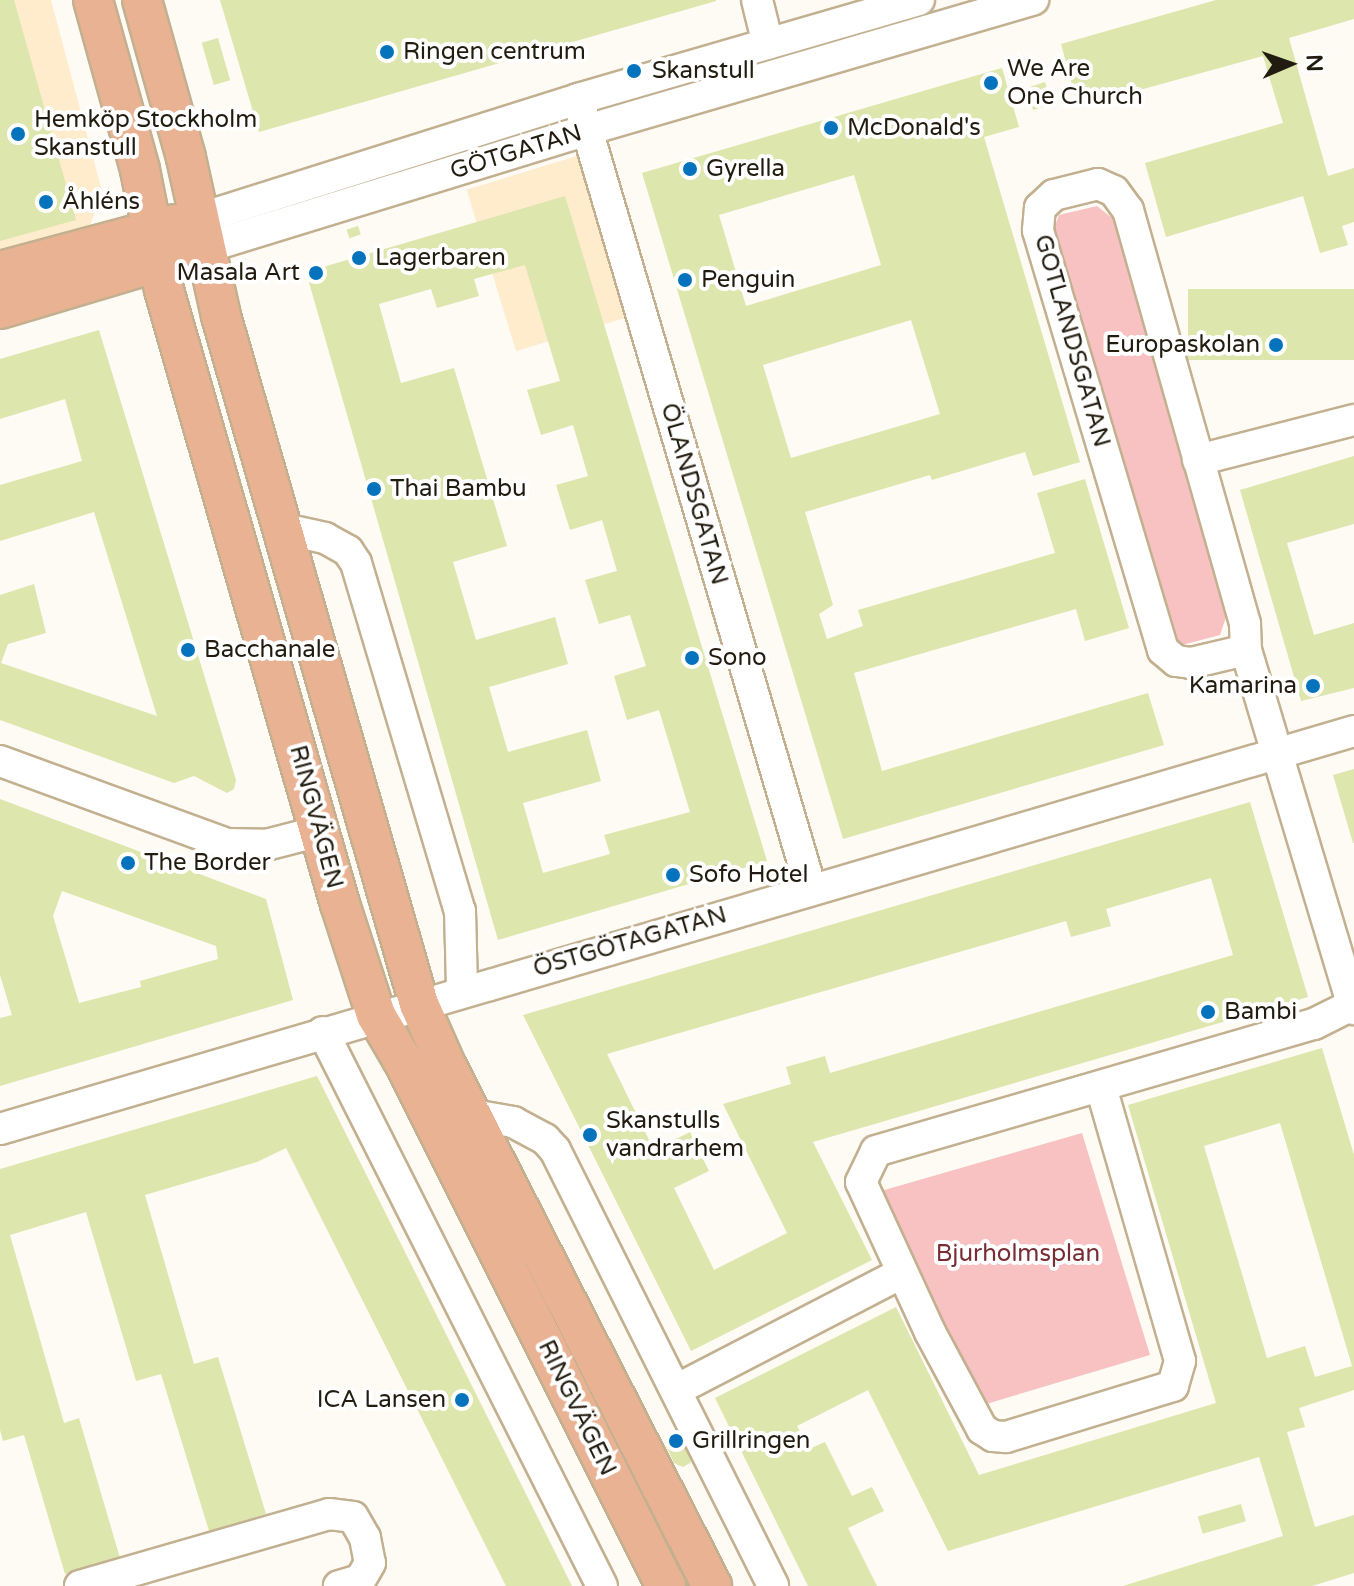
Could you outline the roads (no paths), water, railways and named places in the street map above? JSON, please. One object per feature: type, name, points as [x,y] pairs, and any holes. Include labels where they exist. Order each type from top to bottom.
[{"type":"main road","name":"RINGVÄGEN","points":[[93,0],[137,160],[155,246],[320,831],[376,1015],[431,1117],[666,1586]]},
{"type":"main road","name":"RINGVÄGEN","points":[[142,0],[186,158],[201,233],[419,1004],[712,1586]]},
{"type":"main road","name":"GÖTGATAN","points":[[0,309],[155,246],[201,233]]},
{"type":"main road","name":"GÖTGATAN","points":[[0,271],[155,246]]},
{"type":"main road","points":[[320,831],[366,822]]},
{"type":"street","points":[[757,0],[768,44]]},
{"type":"street","name":"GÖTGATAN","points":[[201,233],[578,99],[919,0]]},
{"type":"street","name":"GÖTGATAN","points":[[201,233],[587,130],[1033,0]]},
{"type":"street","name":"ÖLANDSGATAN","points":[[578,99],[811,889]]},
{"type":"street","name":"GOTLANDSGATAN","points":[[1246,650],[1191,663],[1176,661],[1163,650],[1038,230],[1040,208],[1054,195],[1098,184],[1114,191],[1128,210],[1245,624],[1246,650],[1354,1006]]},
{"type":"street","points":[[1198,460],[1354,420]]},
{"type":"street","points":[[284,529],[325,538],[348,551],[356,563],[460,911],[462,990]]},
{"type":"street","name":"ÖSTGÖTAGATAN","points":[[0,1129],[376,1015],[1354,731]]},
{"type":"street","points":[[0,761],[227,844],[266,845],[320,831]]},
{"type":"street","points":[[1101,1087],[1180,1361],[1173,1386],[1006,1437],[993,1436],[982,1429],[902,1273],[861,1182],[876,1151],[1314,1024],[1354,1006]]},
{"type":"street","points":[[323,1032],[520,1429],[602,1586]]},
{"type":"street","points":[[473,1115],[513,1122],[545,1139],[555,1150],[773,1586]]},
{"type":"street","points":[[676,1390],[902,1273]]},
{"type":"street","points":[[80,1586],[329,1514],[353,1517],[365,1538],[370,1563],[360,1580],[339,1586]]},
{"type":"place","name":"Ringen centrum","points":[[387,52]]},
{"type":"place","name":"Skanstull","points":[[634,71]]},
{"type":"place","name":"We Are One Church","points":[[991,83]]},
{"type":"place","name":"McDonald's","points":[[831,128]]},
{"type":"place","name":"Hemköp Stockholm Skanstull","points":[[18,134]]},
{"type":"place","name":"Gyrella","points":[[690,169]]},
{"type":"place","name":"Åhléns","points":[[46,202]]},
{"type":"place","name":"Lagerbaren","points":[[359,258]]},
{"type":"place","name":"Masala Art","points":[[316,273]]},
{"type":"place","name":"Penguin","points":[[685,280]]},
{"type":"place","name":"Europaskolan","points":[[1276,345]]},
{"type":"place","name":"Thai Bambu","points":[[374,489]]},
{"type":"place","name":"Bacchanale","points":[[188,650]]},
{"type":"place","name":"Sono","points":[[692,658]]},
{"type":"place","name":"Kamarina","points":[[1313,686]]},
{"type":"place","name":"The Border","points":[[128,863]]},
{"type":"place","name":"Sofo Hotel","points":[[673,875]]},
{"type":"place","name":"Bambi","points":[[1208,1012]]},
{"type":"place","name":"Skanstulls vandrarhem","points":[[590,1135]]},
{"type":"place","name":"ICA Lansen","points":[[462,1400]]},
{"type":"place","name":"Grillringen","points":[[676,1441]]},
{"type":"park label","name":"Bjurholmsplan","points":[[1018,1254]]}]
